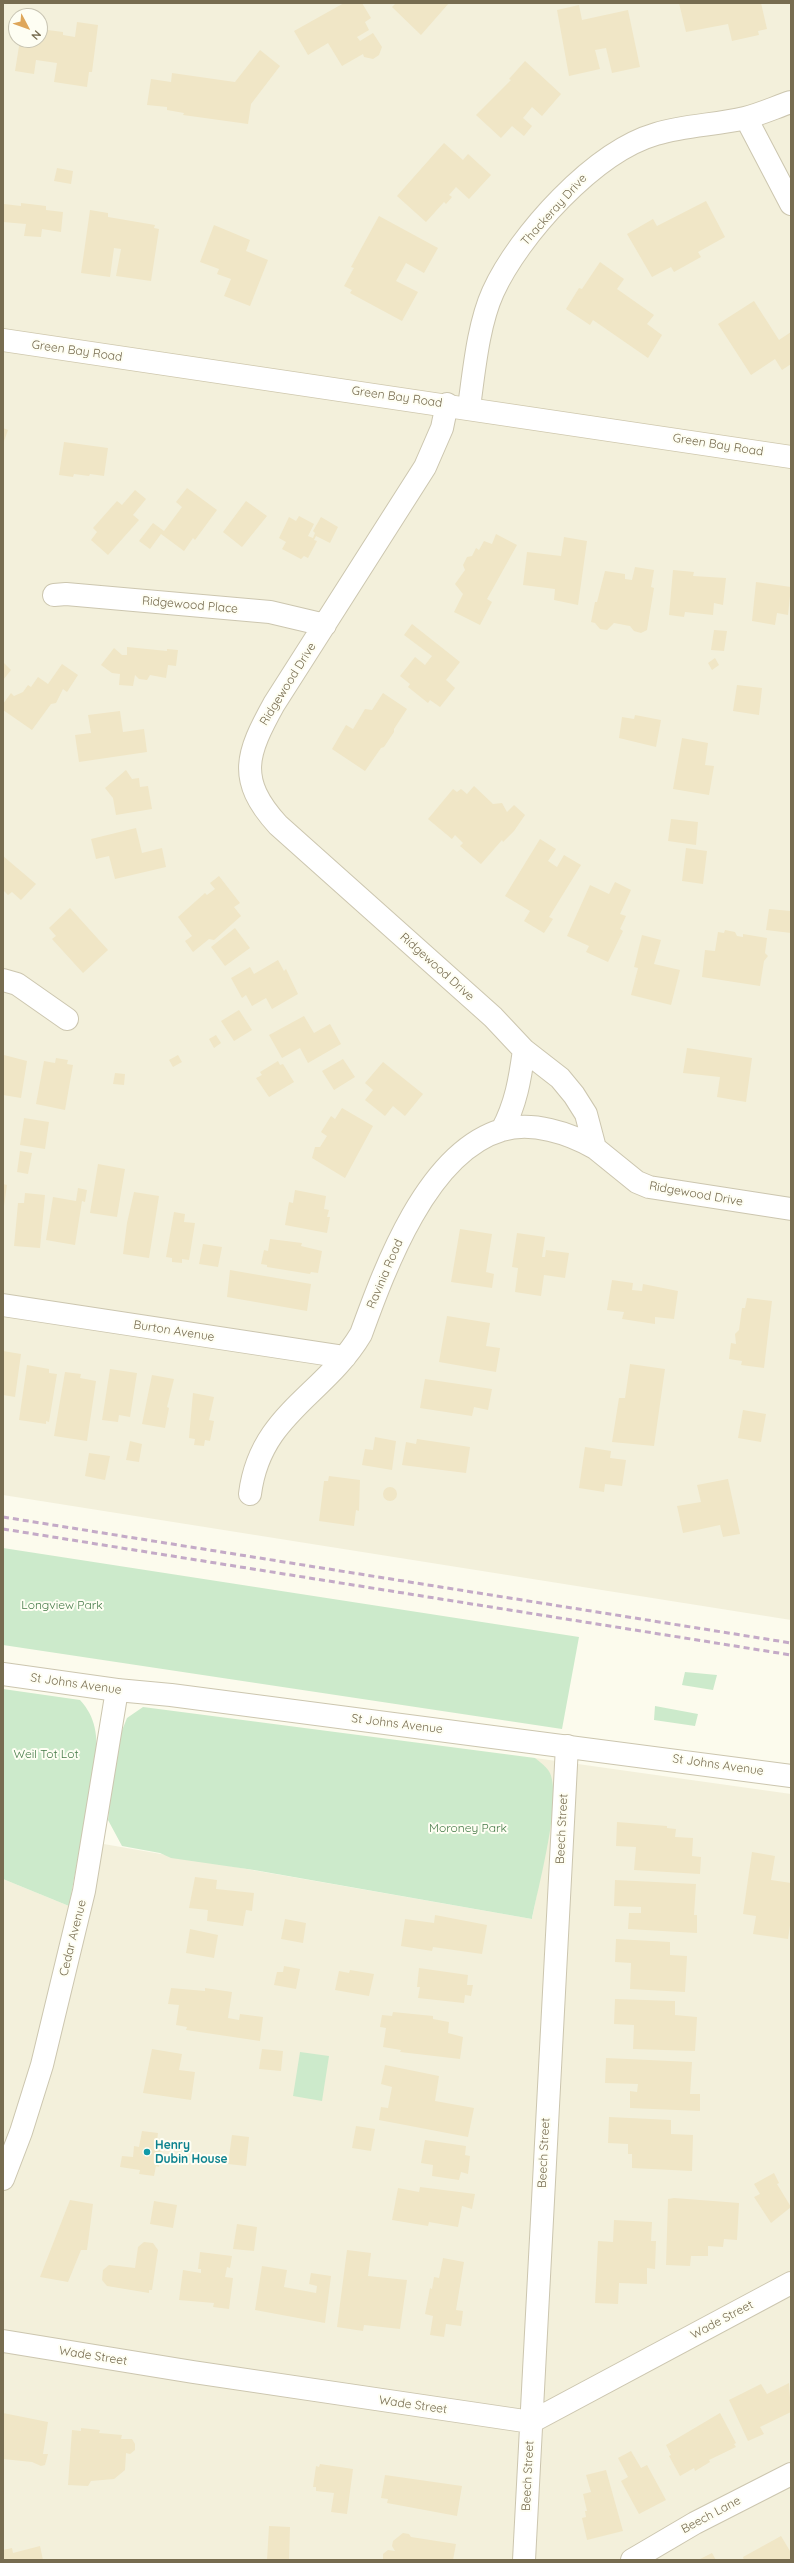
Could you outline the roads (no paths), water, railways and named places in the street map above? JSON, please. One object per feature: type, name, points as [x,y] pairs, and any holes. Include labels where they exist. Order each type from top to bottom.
[{"type":"street","name":"Thackeray Drive","points":[[469,407],[486,312],[493,292],[516,251],[580,178],[602,161],[656,134],[746,118],[791,102]]},
{"type":"street","points":[[746,118],[791,204]]},
{"type":"street","name":"Green Bay Road","points":[[3,340],[469,407],[791,457]]},
{"type":"street","name":"Ridgewood Drive","points":[[447,404],[442,428],[425,467],[325,624],[259,732],[251,756],[250,776],[255,795],[263,808],[278,824],[493,1017],[524,1050],[560,1078],[574,1095],[586,1114],[595,1148],[637,1182],[649,1187],[791,1209]]},
{"type":"street","name":"Ridgewood Place","points":[[54,595],[66,594],[270,612],[325,624]]},
{"type":"street","points":[[3,980],[17,984],[67,1019]]},
{"type":"street","points":[[502,1130],[512,1111],[518,1090],[524,1050]]},
{"type":"street","name":"Ravinia Road","points":[[250,1494],[252,1472],[268,1439],[280,1422],[345,1356],[361,1334],[386,1265],[412,1216],[437,1181],[468,1148],[502,1130],[522,1127],[545,1129],[580,1140],[595,1148]]},
{"type":"street","name":"Burton Avenue","points":[[3,1304],[345,1356]]},
{"type":"street","name":"St Johns Avenue","points":[[3,1674],[117,1690],[567,1746],[791,1776]]},
{"type":"street","name":"Cedar Avenue","points":[[3,2179],[21,2132],[42,2066],[84,1891],[117,1690]]},
{"type":"street","name":"Beech Street","points":[[524,2560],[567,1746]]},
{"type":"street","name":"Wade Street","points":[[3,2341],[193,2372],[531,2422],[791,2283]]},
{"type":"street","name":"Beech Lane","points":[[632,2560],[695,2523],[791,2474]]},
{"type":"railway","points":[[3,1517],[791,1643]]},
{"type":"railway","points":[[3,1529],[791,1655]]},
{"type":"place","name":"Henry Dubin House","points":[[147,2152]]},
{"type":"park label","name":"Longview Park","points":[[62,1605]]},
{"type":"park label","name":"Weil Tot Lot","points":[[46,1754]]},
{"type":"park label","name":"Moroney Park","points":[[468,1828]]}]
